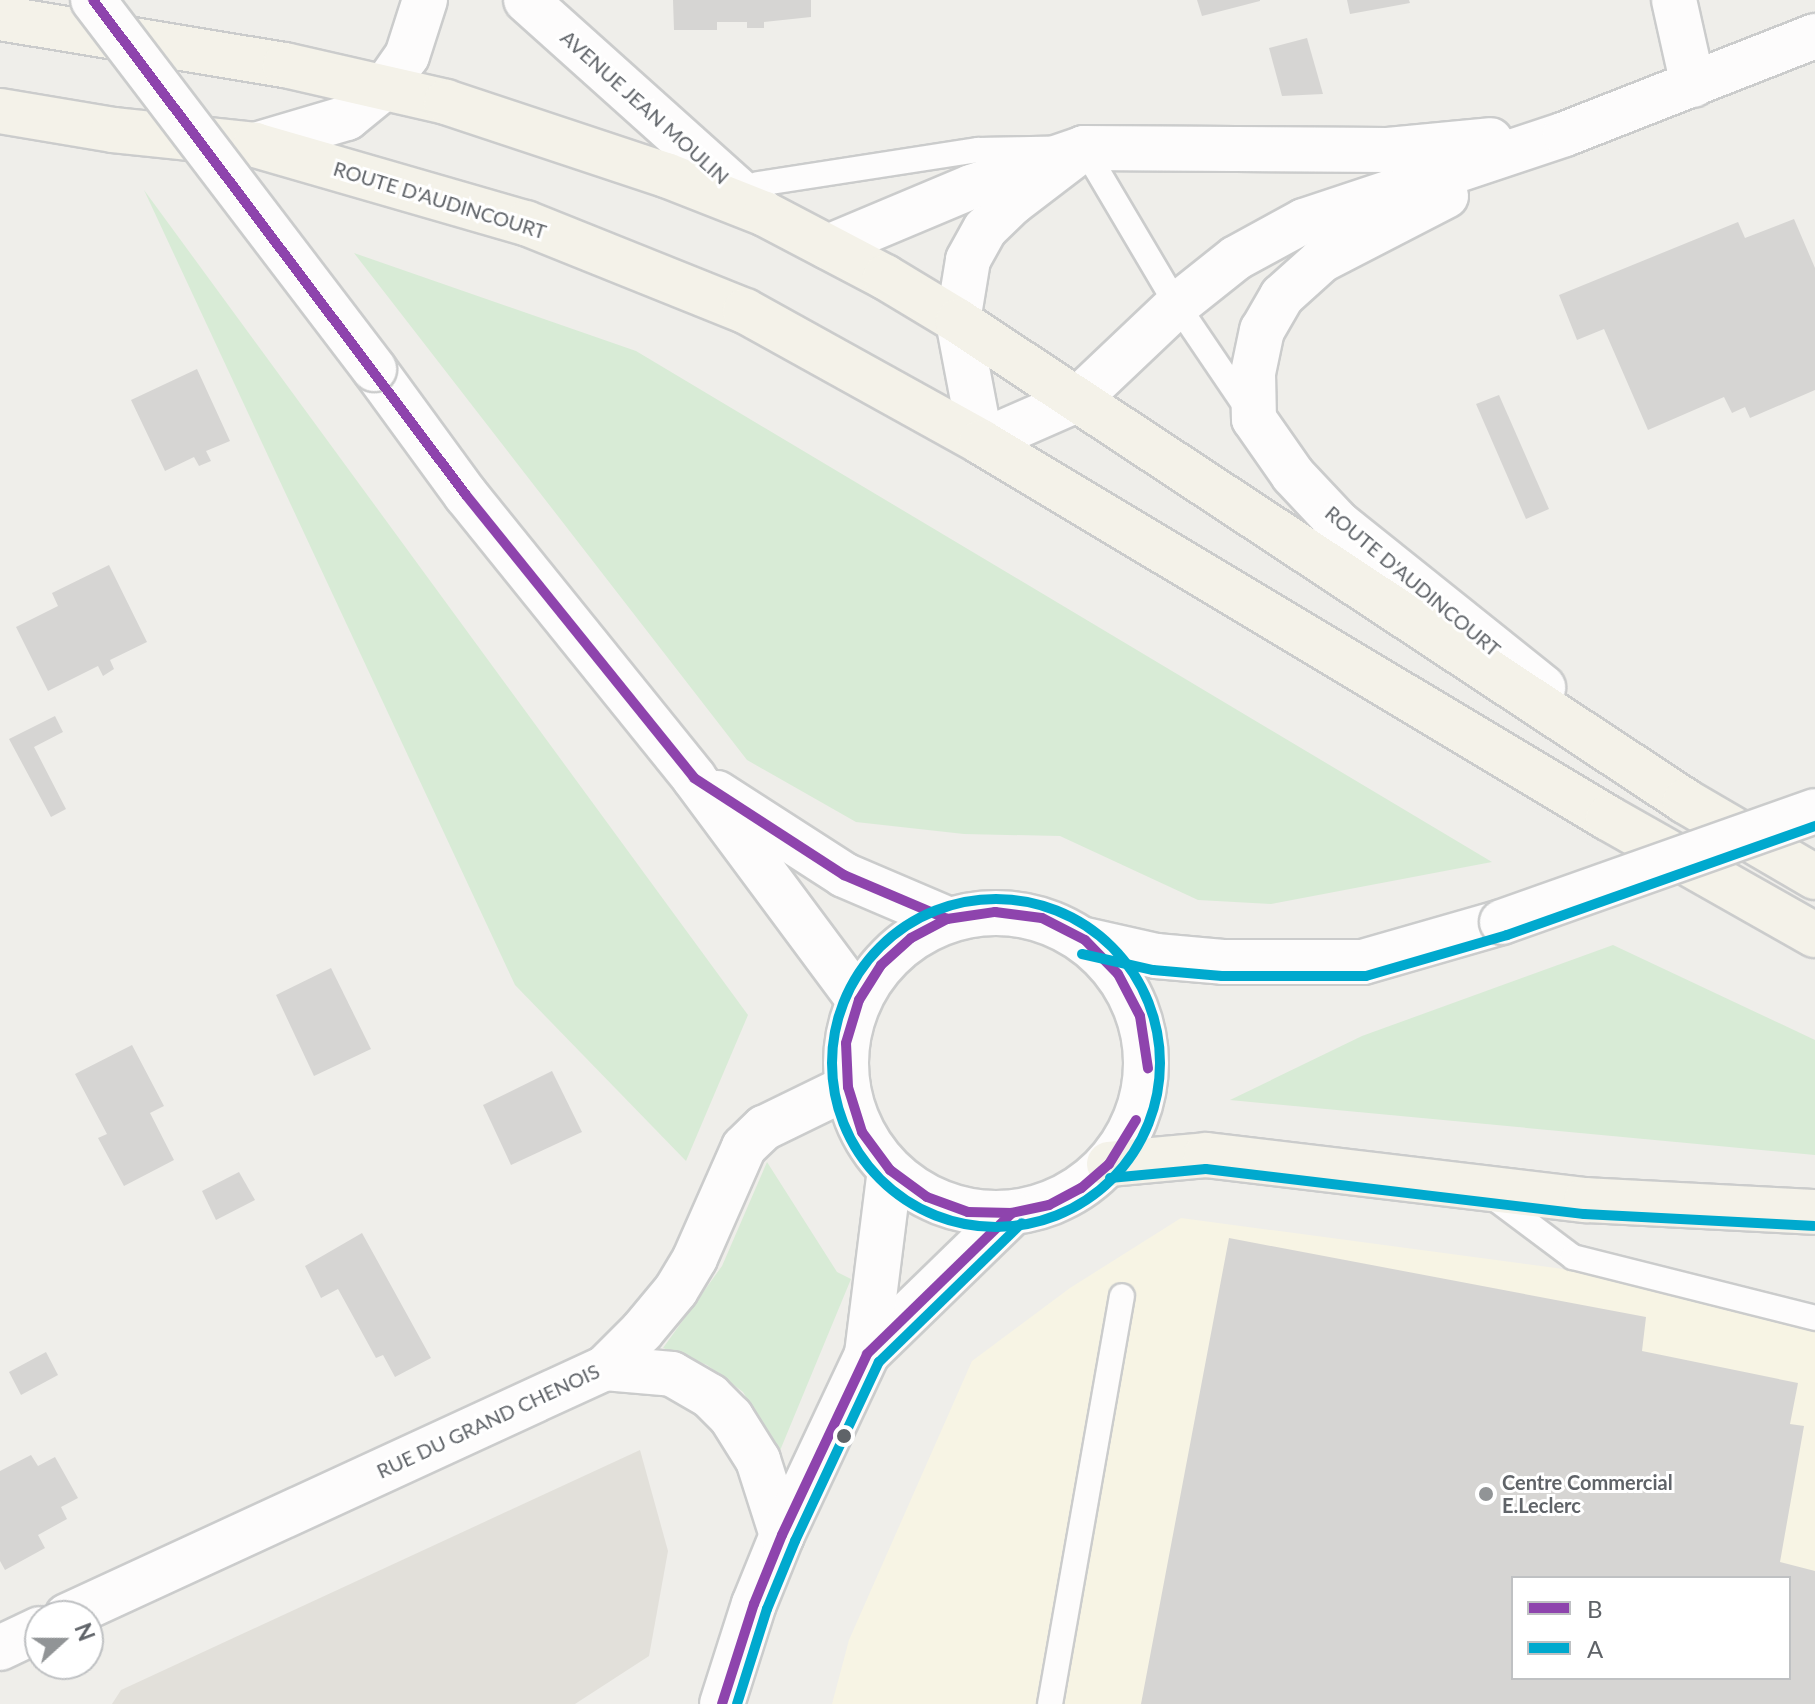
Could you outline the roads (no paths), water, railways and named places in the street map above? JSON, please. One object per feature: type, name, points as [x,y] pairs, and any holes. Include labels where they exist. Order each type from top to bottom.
[{"type":"main road","name":"ROUTE D'AUDINCOURT","points":[[0,18],[285,65],[385,87],[464,106],[666,175],[761,199],[828,247],[958,321],[1685,801],[1815,877]]},
{"type":"main road","name":"ROUTE D'AUDINCOURT","points":[[0,111],[113,130],[255,145],[526,223],[730,305],[981,442],[1608,818],[1815,935]]},
{"type":"main road","points":[[1109,1164],[1206,1155],[1586,1200],[1815,1212]]},
{"type":"street","points":[[93,0],[466,495],[694,778],[859,1000]]},
{"type":"street","points":[[255,145],[347,118],[385,87],[407,56],[425,0]]},
{"type":"street","name":"AVENUE JEAN MOULIN","points":[[526,0],[761,199]]},
{"type":"street","points":[[1674,0],[1693,85]]},
{"type":"street","points":[[1084,148],[1012,203],[985,229],[968,260],[958,321],[981,442],[1077,400],[1177,305],[1236,258],[1304,221],[1565,134],[1815,36]]},
{"type":"street","points":[[828,247],[971,187],[1084,148],[1388,150],[1565,134]]},
{"type":"street","points":[[1254,419],[1253,373],[1262,330],[1282,296],[1322,260],[1565,134]]},
{"type":"street","name":"ROUTE D'AUDINCOURT","points":[[1254,419],[1293,475],[1338,523],[1685,801]]},
{"type":"street","points":[[694,778],[844,875],[947,919]]},
{"type":"street","points":[[1085,940],[1118,974],[1140,1016],[1148,1068],[1136,1120],[1109,1164],[1081,1188],[1049,1205],[1012,1213],[968,1212],[927,1197],[890,1170],[862,1132],[848,1087],[846,1043],[859,1000],[881,965],[911,938],[947,919],[995,912],[1042,918],[1085,940],[1156,956],[1223,962],[1363,962],[1502,922],[1815,811]]},
{"type":"street","name":"RUE DU GRAND CHENOIS","points":[[102,1600],[605,1368],[642,1331],[676,1290],[695,1258],[744,1147],[764,1128],[848,1087]]},
{"type":"street","points":[[722,1704],[754,1604],[782,1535],[867,1354],[890,1170]]},
{"type":"street","points":[[867,1354],[1012,1213]]},
{"type":"street","points":[[605,1368],[672,1374],[710,1396],[731,1417],[758,1460],[782,1535]]},
{"type":"street","points":[[0,1648],[24,1637]]},
{"type":"lane","points":[[761,199],[978,150],[1084,148],[1177,305],[1254,419]]},
{"type":"lane","points":[[1481,1188],[1573,1257],[1815,1318]]},
{"type":"lane","points":[[1050,1704],[1122,1296]]},
{"type":"place","name":"Centre Commercial E.Leclerc","points":[[1486,1494]]}]
